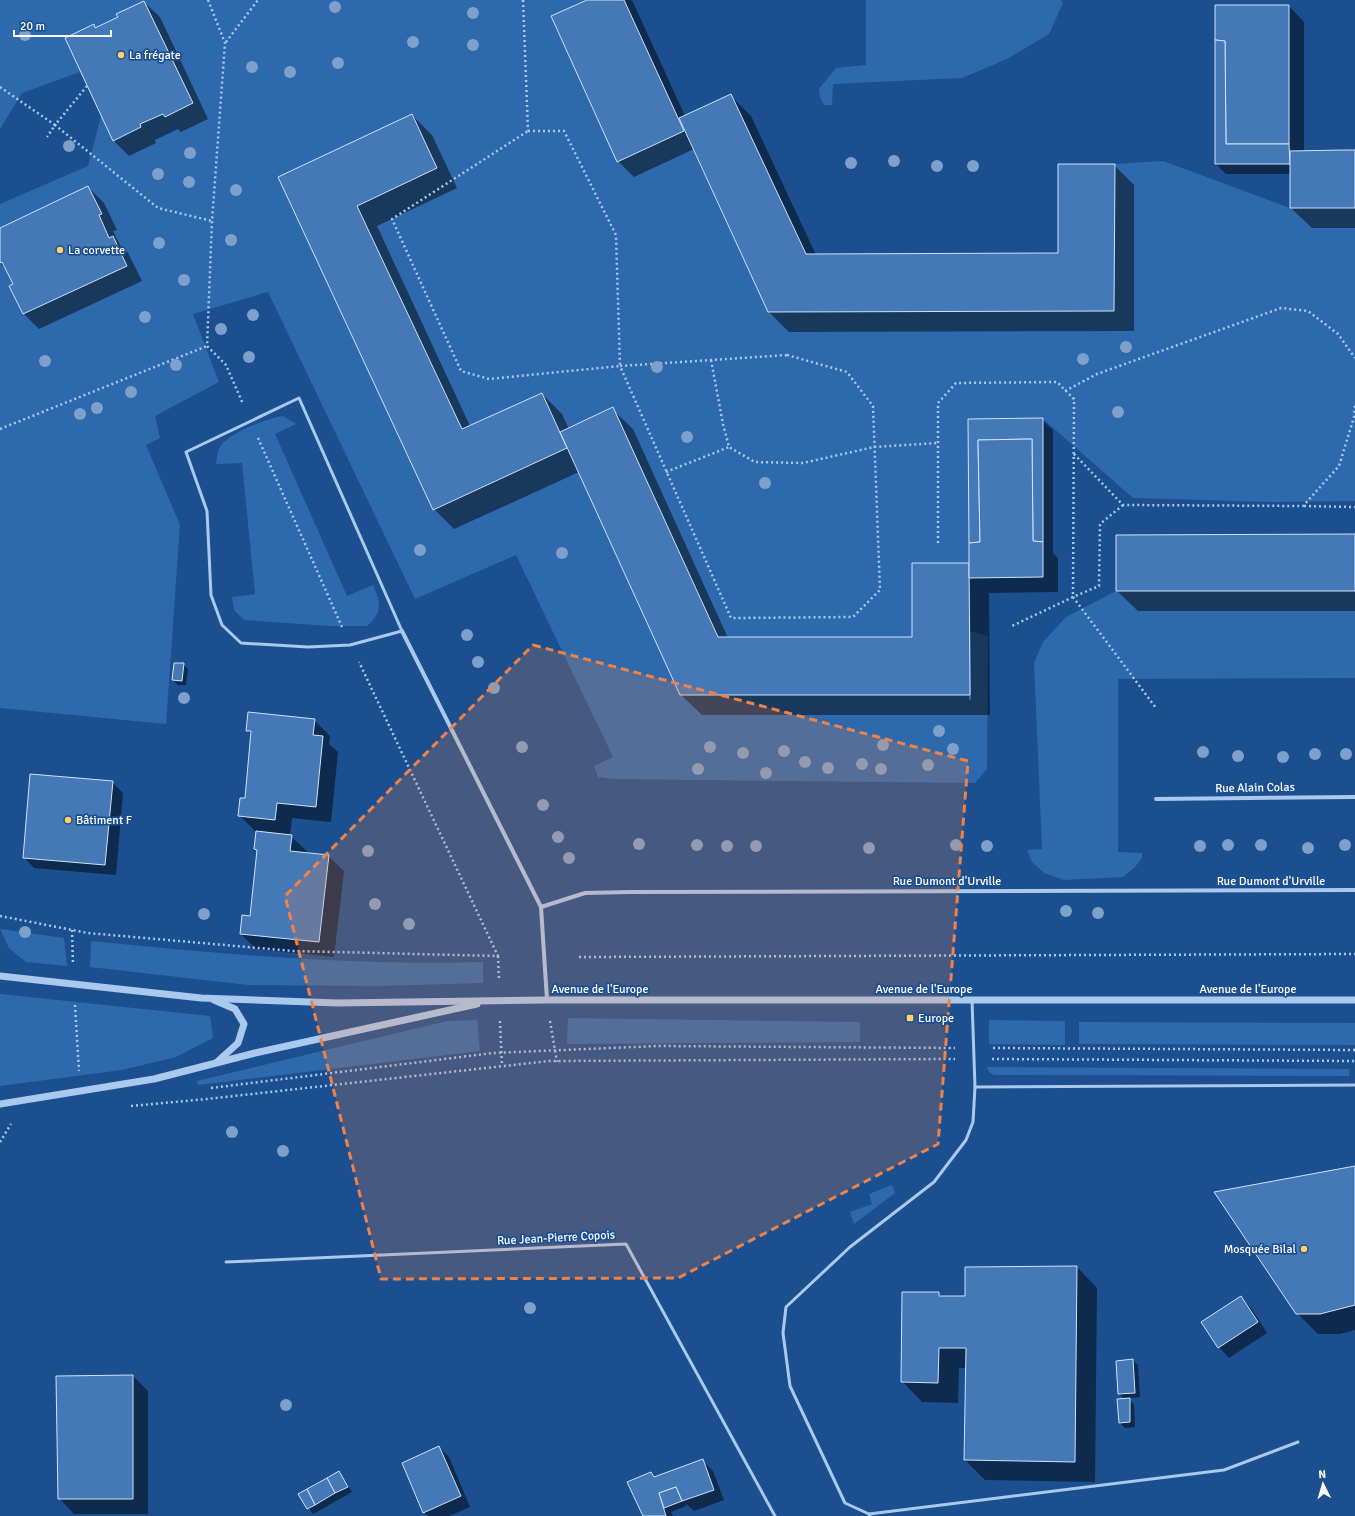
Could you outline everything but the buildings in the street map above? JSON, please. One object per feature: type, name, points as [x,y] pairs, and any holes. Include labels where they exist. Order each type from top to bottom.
[{"type":"street","points":[[402,631],[542,907],[548,1000]]},
{"type":"street","name":"Rue Alain Colas","points":[[1156,799],[1355,797]]},
{"type":"street","name":"Rue Dumont d'Urville","points":[[542,907],[584,894],[630,892],[1355,890]]},
{"type":"street","points":[[0,976],[210,999],[338,1003],[493,1001]]},
{"type":"street","points":[[210,999],[235,1009],[244,1024],[238,1043],[216,1063]]},
{"type":"street","name":"Avenue de l'Europe","points":[[493,1001],[1355,1000]]},
{"type":"street","points":[[0,1104],[154,1079],[216,1063],[493,1001]]},
{"type":"lane","points":[[299,398],[402,631],[350,645],[308,647],[241,643],[222,625],[211,595],[207,511],[186,452],[251,421],[299,398]]},
{"type":"lane","points":[[972,1000],[975,1087],[973,1122],[966,1140],[934,1182],[850,1247],[786,1307],[783,1333],[790,1386],[845,1503],[870,1515],[1224,1470],[1298,1442]]},
{"type":"lane","points":[[975,1087],[1355,1085]]},
{"type":"lane","name":"Rue Jean-Pierre Copois","points":[[226,1262],[626,1244],[775,1516]]},
{"type":"path","points":[[0,916],[88,933],[293,951],[498,956],[350,645],[226,365],[207,346],[212,221],[225,43],[208,0]]},
{"type":"path","points":[[225,43],[258,0]]},
{"type":"path","points":[[523,0],[528,131]]},
{"type":"path","points":[[47,137],[87,86]]},
{"type":"path","points":[[0,87],[55,125],[158,208],[212,221]]},
{"type":"path","points":[[528,131],[392,219],[461,371],[489,379],[620,366],[787,355],[847,372],[873,406],[880,590],[853,617],[731,618],[620,366],[616,235],[564,131],[528,131]]},
{"type":"path","points":[[1065,391],[1097,374],[1281,308],[1308,311],[1338,334],[1355,358]]},
{"type":"path","points":[[0,429],[207,346]]},
{"type":"path","points":[[712,360],[723,424],[729,447],[755,462],[803,463],[874,447],[938,443]]},
{"type":"path","points":[[938,543],[938,403],[956,383],[1057,382],[1074,399],[1073,597],[1156,708]]},
{"type":"path","points":[[1303,506],[1339,466],[1354,417],[1355,404]]},
{"type":"path","points":[[666,472],[729,447]]},
{"type":"path","points":[[1073,454],[1123,505]]},
{"type":"path","points":[[1012,626],[1099,586],[1100,524],[1123,505],[1355,507]]},
{"type":"path","points":[[72,930],[80,1091]]},
{"type":"path","points":[[580,957],[1355,954]]},
{"type":"path","points":[[548,1000],[557,1062]]},
{"type":"path","points":[[205,1088],[492,1053],[657,1046],[956,1048]]},
{"type":"path","points":[[992,1048],[1355,1050]]},
{"type":"path","points":[[128,1106],[557,1062],[956,1059]]},
{"type":"path","points":[[992,1059],[1355,1062]]},
{"type":"highlighted area","points":[[533,645],[968,761],[938,1144],[678,1278],[381,1279],[285,896]]},
{"type":"shaded area","points":[[0,0],[585,0],[551,17],[617,162],[684,131],[768,312],[1114,311],[1115,164],[1163,161],[1290,208],[1355,208],[1355,501],[1271,502],[1133,498],[1043,419],[969,419],[969,563],[912,563],[912,637],[718,637],[613,408],[560,432],[542,393],[462,429],[357,206],[437,168],[412,114],[279,177],[433,510],[567,448],[681,695],[970,695],[969,631],[988,636],[987,769],[975,783],[614,779],[598,777],[594,766],[613,757],[516,555],[415,599],[268,292],[193,314],[219,382],[155,416],[160,438],[146,445],[180,525],[166,724],[0,708],[0,263],[2,262],[13,284],[9,286],[23,314],[127,266],[109,238],[99,215],[102,214],[88,186],[0,228],[0,204],[88,166],[101,116],[80,72],[22,93],[0,129]]},
{"type":"shaded area","points":[[866,0],[1061,0],[1063,3],[1049,34],[1007,59],[962,78],[833,84],[832,105],[824,105],[820,97],[819,89],[836,68],[866,65]]},
{"type":"shaded area","points":[[283,416],[296,424],[275,434],[347,596],[373,585],[376,591],[379,602],[378,612],[367,626],[329,626],[244,620],[234,610],[232,597],[255,594],[242,463],[216,464],[218,452],[223,443],[238,432],[258,423]]},
{"type":"shaded area","points":[[1116,591],[1355,591],[1355,678],[1118,679],[1118,852],[1142,853],[1142,858],[1135,867],[1123,877],[1064,880],[1044,873],[1032,862],[1027,850],[1042,849],[1034,663],[1043,642],[1066,617]]},
{"type":"shaded area","points":[[0,929],[64,938],[67,966],[26,962],[9,948]]},
{"type":"shaded area","points":[[91,941],[336,961],[434,963],[483,962],[483,983],[379,986],[248,985],[90,967]]},
{"type":"shaded area","points":[[0,994],[210,1016],[213,1038],[176,1057],[122,1070],[0,1086]]},
{"type":"shaded area","points":[[568,1018],[860,1022],[860,1042],[567,1044]]},
{"type":"shaded area","points":[[477,1020],[480,1051],[198,1085],[197,1081],[447,1021]]},
{"type":"shaded area","points":[[989,1020],[1065,1021],[1065,1045],[989,1044]]},
{"type":"shaded area","points":[[1079,1022],[1355,1023],[1355,1045],[1079,1044]]},
{"type":"shaded area","points":[[987,1067],[1349,1069],[1349,1076],[994,1075],[989,1072]]},
{"type":"shaded area","points":[[892,1185],[895,1193],[854,1224],[850,1212],[872,1204],[869,1194]]},
{"type":"place","name":"La frégate","points":[[121,55]]},
{"type":"place","name":"La corvette","points":[[60,250]]},
{"type":"place","name":"Bâtiment F","points":[[68,820]]},
{"type":"place","name":"Europe","points":[[910,1018]]},
{"type":"place","name":"Mosquée Bilal","points":[[1304,1249]]}]
